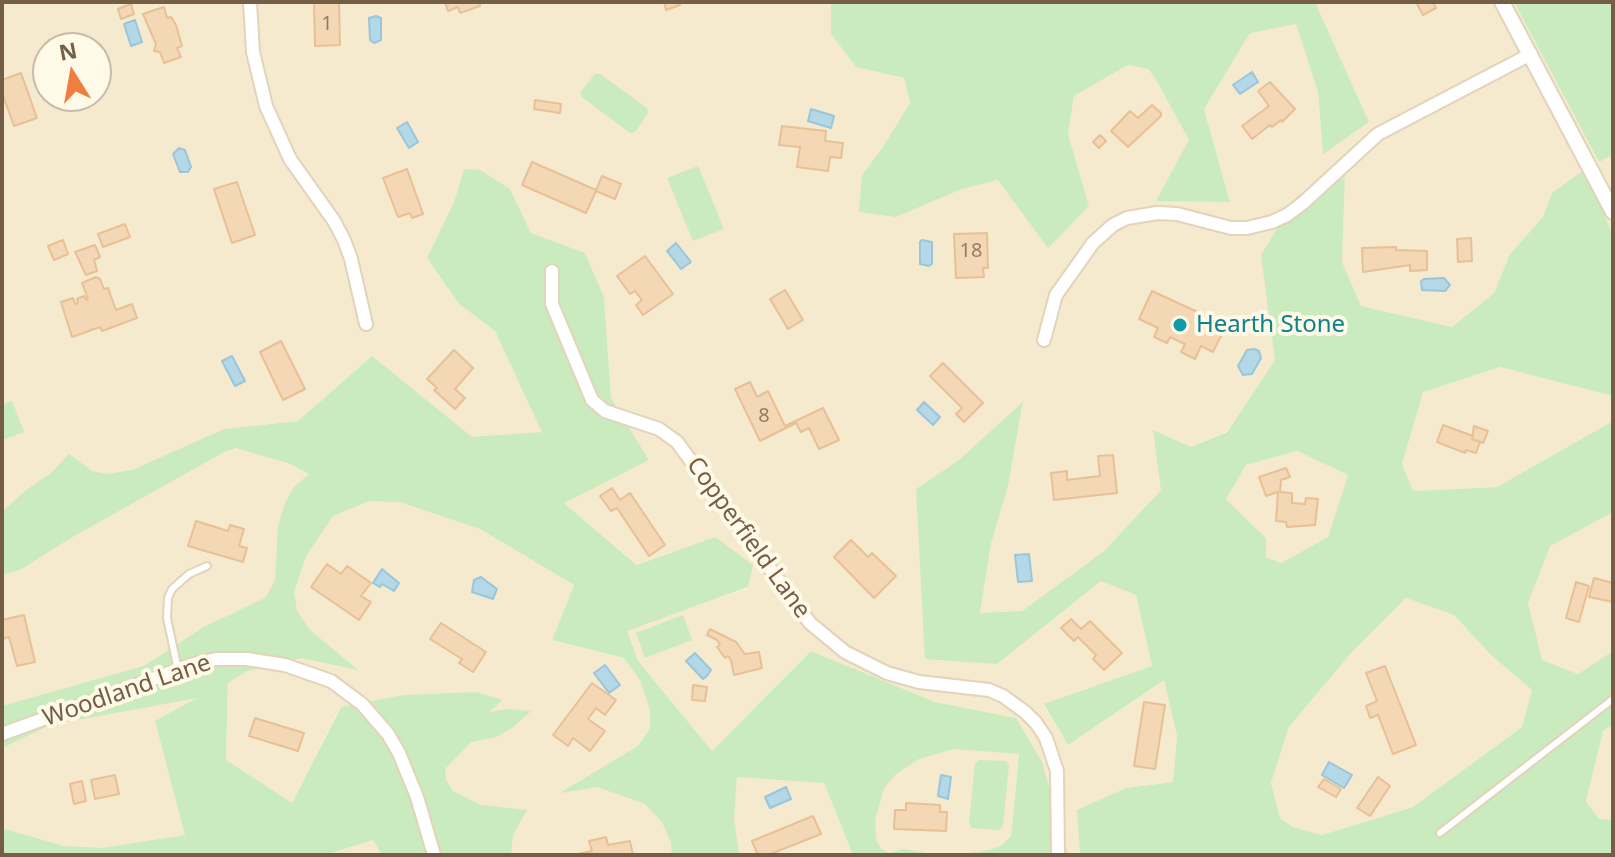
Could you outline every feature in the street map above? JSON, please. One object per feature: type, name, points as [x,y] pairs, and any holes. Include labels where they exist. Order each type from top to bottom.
[{"type":"street","points":[[250,2],[253,52],[266,106],[290,159],[344,240],[366,324]]},
{"type":"street","points":[[1502,2],[1613,212]]},
{"type":"street","points":[[1044,340],[1056,295],[1093,243],[1113,225],[1127,218],[1157,213],[1177,214],[1231,228],[1272,222],[1303,203],[1378,134],[1531,54]]},
{"type":"street","name":"Copperfield Lane","points":[[552,271],[552,304],[592,400],[605,411],[659,429],[677,442],[810,623],[845,652],[887,673],[919,682],[989,690],[1003,696],[1036,723],[1046,738],[1057,771],[1058,855]]},
{"type":"street","name":"Woodland Lane","points":[[2,734],[216,659],[247,659],[285,665],[331,681],[362,704],[388,734],[417,797],[434,855]]},
{"type":"lane","points":[[178,670],[167,618],[168,598],[172,589],[189,574],[207,566]]},
{"type":"lane","points":[[1440,833],[1613,699]]},
{"type":"shaded area","points":[[2,2],[831,2],[831,34],[856,67],[904,78],[910,104],[862,175],[896,217],[962,189],[998,180],[1089,206],[1068,134],[1074,96],[1128,65],[1148,69],[1155,78],[1189,140],[1230,201],[1204,109],[1250,32],[1296,23],[1318,92],[1323,153],[1369,122],[1315,2],[1514,2],[1599,162],[1613,155],[1610,190],[1613,236],[1605,222],[1595,189],[1552,193],[1543,217],[1510,254],[1494,293],[1452,327],[1361,306],[1342,262],[1345,179],[1262,255],[1275,360],[1227,431],[1191,447],[1161,490],[1104,551],[1022,611],[980,614],[991,544],[1008,486],[1023,404],[959,460],[916,489],[997,664],[1102,580],[1136,595],[1152,666],[1044,705],[1068,745],[1164,680],[1177,736],[1173,782],[1126,788],[1078,810],[1080,855],[1045,855],[1016,718],[935,702],[811,651],[712,751],[638,661],[626,630],[748,588],[715,537],[638,565],[563,502],[649,460],[611,398],[604,297],[585,253],[531,233],[510,189],[464,169],[454,202],[427,258],[459,304],[495,331],[543,432],[472,438],[372,356],[298,421],[224,429],[55,504],[236,448],[315,449],[453,513],[574,585],[552,640],[624,658],[701,765],[722,855],[421,855],[340,707],[292,803],[226,761],[228,684],[155,721],[186,835],[128,855],[2,855]]},
{"type":"shaded area","points":[[1500,367],[1613,396],[1613,421],[1497,487],[1413,491],[1402,464],[1422,392]]},
{"type":"shaded area","points":[[1297,451],[1348,475],[1328,537],[1281,563],[1266,557],[1266,538],[1226,499],[1246,465]]},
{"type":"shaded area","points":[[1613,512],[1613,651],[1578,674],[1541,660],[1528,603],[1549,545]]},
{"type":"shaded area","points":[[1406,598],[1454,615],[1490,654],[1532,690],[1522,727],[1413,807],[1322,835],[1293,827],[1280,818],[1271,783],[1289,727],[1351,653]]},
{"type":"shaded area","points":[[1613,724],[1613,820],[1599,820],[1586,803],[1603,731]]},
{"type":"shaded area","points":[[923,750],[1019,753],[1009,855],[856,855],[866,783]]},
{"type":"shaded area","points":[[737,776],[824,783],[853,855],[731,855]]},
{"type":"shaded area","points":[[373,840],[382,855],[325,855]]},
{"type":"green space","points":[[831,2],[1315,2],[1369,122],[1323,154],[1318,92],[1296,24],[1250,33],[1204,109],[1230,202],[1156,201],[1189,140],[1148,69],[1128,65],[1074,96],[1068,134],[1089,206],[1048,248],[998,180],[962,189],[896,217],[859,212],[862,175],[910,103],[904,78],[856,67],[831,34]]},
{"type":"green space","points":[[1514,2],[1613,2],[1613,155],[1599,162]]},
{"type":"green space","points":[[595,74],[600,74],[647,108],[648,113],[635,132],[630,133],[582,97],[580,93]]},
{"type":"green space","points":[[698,166],[724,229],[693,241],[667,178]]},
{"type":"green space","points":[[464,169],[480,170],[510,189],[531,233],[585,253],[604,297],[611,398],[649,460],[564,503],[637,565],[715,537],[753,565],[748,587],[627,631],[638,661],[712,751],[811,651],[935,702],[1016,718],[1042,762],[1068,855],[955,855],[990,850],[1002,845],[1011,836],[1019,754],[954,749],[919,759],[896,774],[884,788],[875,820],[876,840],[881,849],[889,853],[904,849],[936,855],[853,855],[824,783],[737,777],[734,818],[739,855],[672,855],[671,842],[662,822],[645,804],[597,787],[560,793],[638,746],[650,729],[650,710],[641,682],[624,658],[552,640],[574,585],[480,529],[400,502],[369,501],[333,516],[306,556],[294,592],[297,611],[310,630],[358,670],[301,658],[247,671],[228,683],[226,760],[292,803],[341,707],[404,695],[476,692],[503,700],[489,712],[509,709],[531,711],[496,737],[471,742],[445,769],[446,780],[453,791],[481,805],[527,810],[513,835],[511,855],[382,855],[373,840],[325,855],[2,855],[2,828],[63,846],[102,848],[185,835],[155,721],[197,698],[50,725],[2,748],[2,706],[144,666],[204,627],[265,598],[275,581],[278,526],[285,503],[294,487],[309,474],[291,464],[236,448],[69,539],[20,570],[2,574],[2,512],[51,473],[69,454],[92,471],[107,474],[132,470],[224,429],[298,421],[372,356],[472,437],[542,432],[495,331],[459,304],[427,258],[454,202]]},
{"type":"green space","points":[[1585,169],[1613,236],[1613,396],[1500,367],[1423,392],[1402,464],[1413,491],[1497,487],[1613,421],[1613,512],[1550,546],[1528,603],[1542,660],[1578,674],[1613,651],[1613,724],[1603,731],[1586,802],[1599,819],[1613,820],[1613,855],[1080,855],[1077,810],[1126,788],[1173,782],[1177,736],[1164,680],[1068,745],[1044,704],[1152,666],[1136,595],[1101,581],[997,664],[925,659],[916,489],[959,460],[1023,402],[1008,486],[991,544],[980,613],[1022,611],[1104,551],[1161,490],[1153,430],[1191,447],[1227,432],[1275,360],[1261,255],[1297,196],[1345,178],[1342,262],[1361,306],[1452,327],[1494,293],[1510,254],[1543,217],[1552,193]],"holes":[[[1297,451],[1348,475],[1328,537],[1281,563],[1266,557],[1266,538],[1226,499],[1246,465]],[[1406,598],[1454,615],[1490,654],[1532,690],[1522,727],[1413,807],[1322,835],[1293,827],[1280,818],[1271,783],[1289,727],[1351,653]]]},
{"type":"green space","points":[[12,401],[24,432],[2,440],[2,405]]},
{"type":"green space","points":[[683,615],[692,640],[645,658],[636,633]]},
{"type":"green space","points":[[979,760],[1006,761],[1009,765],[1003,826],[999,830],[972,828],[969,823],[975,763]]},
{"type":"water","points":[[369,18],[381,18],[381,40],[374,43],[370,40]]},
{"type":"water","points":[[135,20],[142,42],[131,46],[124,24]]},
{"type":"water","points":[[1252,72],[1258,82],[1240,94],[1233,85]]},
{"type":"water","points":[[811,109],[834,116],[831,128],[808,121]]},
{"type":"water","points":[[407,122],[418,142],[409,148],[397,128]]},
{"type":"water","points":[[179,148],[185,150],[191,167],[188,172],[180,172],[173,154]]},
{"type":"water","points":[[922,240],[932,242],[932,264],[929,266],[920,264]]},
{"type":"water","points":[[676,243],[691,262],[681,269],[667,251]]},
{"type":"water","points":[[1444,278],[1450,285],[1445,291],[1422,290],[1421,281],[1424,279]]},
{"type":"water","points":[[1247,350],[1259,351],[1261,358],[1252,374],[1243,375],[1238,366]]},
{"type":"water","points":[[232,356],[245,381],[235,386],[222,361]]},
{"type":"water","points":[[924,402],[940,417],[933,425],[917,410]]},
{"type":"water","points":[[1029,554],[1032,581],[1018,582],[1015,555]]},
{"type":"water","points":[[382,569],[399,583],[394,591],[373,583]]},
{"type":"water","points":[[481,577],[497,589],[493,599],[472,592],[474,580]]},
{"type":"water","points":[[695,653],[711,670],[703,679],[686,661]]},
{"type":"water","points":[[605,665],[620,685],[609,693],[594,673]]},
{"type":"water","points":[[1329,762],[1352,775],[1344,788],[1322,775]]},
{"type":"water","points":[[941,775],[951,777],[948,799],[938,796]]},
{"type":"water","points":[[786,787],[791,799],[770,808],[765,797]]},
{"type":"building","points":[[314,2],[339,2],[340,45],[315,46]]},
{"type":"building","points":[[445,2],[479,2],[480,6],[460,13],[458,7],[448,11]]},
{"type":"building","points":[[664,2],[679,2],[680,5],[666,10]]},
{"type":"building","points":[[1416,2],[1433,2],[1436,8],[1423,15]]},
{"type":"building","points":[[131,4],[134,14],[121,19],[118,9]]},
{"type":"building","points":[[164,7],[167,18],[171,17],[176,25],[182,46],[177,48],[181,57],[164,63],[160,52],[154,51],[156,44],[143,14]]},
{"type":"building","points":[[21,73],[32,112],[37,118],[14,126],[2,93],[2,80]]},
{"type":"building","points":[[1270,82],[1295,109],[1282,122],[1272,127],[1270,125],[1252,139],[1242,126],[1269,106],[1258,91]]},
{"type":"building","points":[[535,100],[561,104],[560,113],[534,109]]},
{"type":"building","points":[[1152,105],[1161,116],[1128,147],[1111,131],[1130,111],[1138,118]]},
{"type":"building","points":[[782,126],[826,131],[825,141],[843,143],[841,158],[830,157],[828,171],[797,167],[800,147],[779,145]]},
{"type":"building","points":[[1100,135],[1106,141],[1099,148],[1093,142]]},
{"type":"building","points":[[532,162],[596,190],[602,176],[621,184],[615,199],[596,191],[586,213],[522,185]]},
{"type":"building","points":[[407,169],[423,214],[412,218],[410,213],[398,217],[383,178]]},
{"type":"building","points":[[237,182],[255,235],[232,243],[214,189]]},
{"type":"building","points":[[125,224],[130,237],[103,247],[98,234]]},
{"type":"building","points":[[987,233],[988,268],[983,268],[984,277],[956,278],[954,234]]},
{"type":"building","points":[[1471,238],[1472,261],[1458,262],[1457,239]]},
{"type":"building","points":[[63,240],[68,254],[54,260],[48,246]]},
{"type":"building","points":[[95,245],[100,257],[94,260],[97,271],[86,275],[75,252]]},
{"type":"building","points":[[1396,247],[1396,250],[1427,251],[1427,270],[1410,271],[1410,265],[1363,272],[1362,248]]},
{"type":"building","points":[[645,256],[673,294],[643,315],[636,305],[642,300],[635,291],[630,294],[617,276]]},
{"type":"building","points":[[96,277],[104,289],[108,288],[116,310],[132,304],[137,318],[102,331],[100,327],[72,337],[61,302],[73,298],[75,304],[78,303],[77,299],[84,296],[88,299],[82,283]]},
{"type":"building","points":[[785,290],[803,320],[788,329],[770,299]]},
{"type":"building","name":"Hearth Stone","points":[[1152,291],[1204,315],[1201,322],[1223,332],[1213,352],[1201,346],[1195,359],[1181,352],[1185,344],[1170,337],[1167,343],[1154,337],[1158,328],[1139,319]]},
{"type":"building","points":[[281,341],[305,389],[283,400],[260,352]]},
{"type":"building","points":[[454,350],[473,368],[455,389],[465,398],[455,409],[427,379]]},
{"type":"building","points":[[943,363],[983,403],[964,422],[956,414],[962,408],[930,376]]},
{"type":"building","points":[[750,382],[757,397],[768,391],[785,426],[823,408],[839,440],[819,449],[809,428],[801,432],[796,423],[760,441],[735,389]]},
{"type":"building","points":[[1443,425],[1473,436],[1472,439],[1480,442],[1476,453],[1466,450],[1465,453],[1437,442]]},
{"type":"building","points":[[1474,426],[1488,431],[1483,443],[1472,439]]},
{"type":"building","points":[[1113,455],[1117,493],[1054,500],[1051,473],[1067,471],[1067,480],[1100,476],[1098,456]]},
{"type":"building","points":[[1286,468],[1290,477],[1281,480],[1280,492],[1292,493],[1292,503],[1305,504],[1306,498],[1318,499],[1315,525],[1287,527],[1286,522],[1276,521],[1278,492],[1266,496],[1259,477]]},
{"type":"building","points":[[612,488],[620,500],[630,493],[665,545],[649,556],[617,508],[611,511],[600,496]]},
{"type":"building","points":[[196,521],[228,531],[230,525],[244,529],[239,546],[247,548],[243,562],[188,546]]},
{"type":"building","points":[[851,540],[868,557],[872,553],[896,576],[874,598],[834,557]]},
{"type":"building","points":[[327,564],[341,574],[347,566],[371,583],[361,596],[371,602],[359,620],[311,587]]},
{"type":"building","points":[[1594,578],[1613,583],[1613,602],[1589,597]]},
{"type":"building","points":[[1576,582],[1589,586],[1579,622],[1566,618]]},
{"type":"building","points":[[24,615],[35,662],[17,666],[9,637],[2,639],[2,620]]},
{"type":"building","points":[[1071,619],[1081,629],[1090,621],[1122,653],[1104,670],[1093,659],[1096,655],[1078,637],[1074,641],[1061,628]]},
{"type":"building","points":[[441,623],[486,652],[473,672],[459,663],[462,659],[430,639]]},
{"type":"building","points":[[710,629],[736,642],[745,654],[759,652],[762,668],[734,675],[731,660],[728,656],[725,658],[717,647],[720,645],[717,640],[707,635]]},
{"type":"building","points":[[1385,666],[1416,745],[1393,754],[1378,715],[1370,718],[1366,706],[1377,701],[1366,673]]},
{"type":"building","points":[[592,683],[616,700],[605,715],[596,708],[588,719],[605,731],[590,751],[573,738],[568,746],[553,735]]},
{"type":"building","points":[[693,685],[707,687],[705,701],[692,700]]},
{"type":"building","points":[[1144,702],[1165,705],[1155,769],[1134,766]]},
{"type":"building","points":[[255,718],[304,733],[298,751],[249,736]]},
{"type":"building","points":[[115,775],[119,794],[95,799],[91,780]]},
{"type":"building","points":[[1378,777],[1390,786],[1370,816],[1357,808]]},
{"type":"building","points":[[1324,779],[1341,789],[1336,797],[1318,787]]},
{"type":"building","points":[[82,781],[86,801],[74,804],[70,784]]},
{"type":"building","points":[[906,803],[940,805],[940,812],[947,812],[946,831],[894,829],[895,810],[906,810]]},
{"type":"building","points":[[813,816],[821,834],[768,855],[758,855],[752,841]]},
{"type":"building","points":[[606,837],[608,845],[630,841],[633,855],[573,855],[592,851],[589,841]]},
{"type":"place","name":"Hearth Stone","points":[[1180,325]]}]
